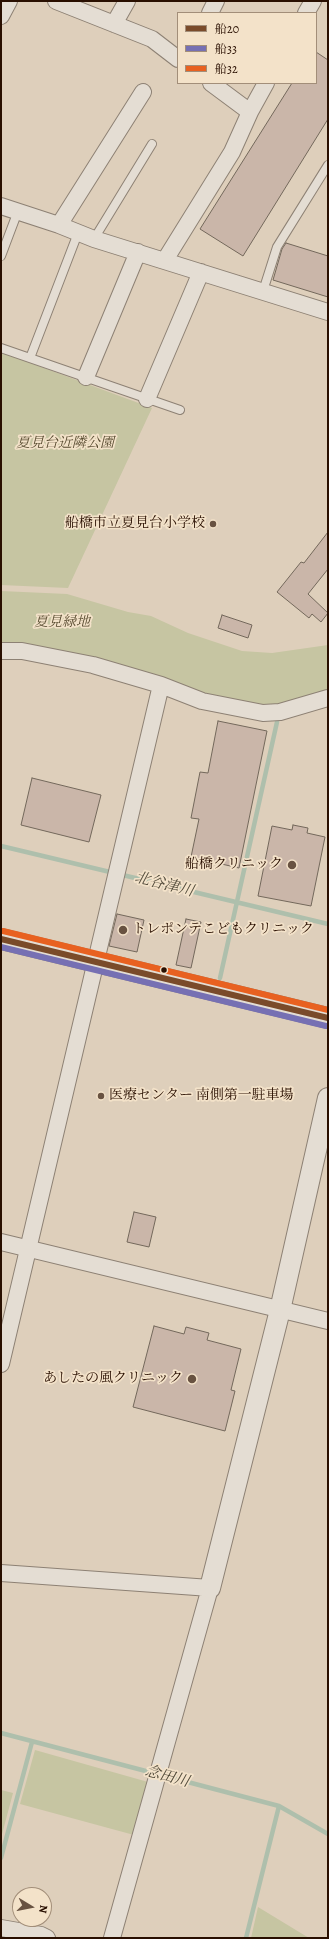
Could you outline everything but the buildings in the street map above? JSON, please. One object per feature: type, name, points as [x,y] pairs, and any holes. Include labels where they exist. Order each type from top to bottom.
[{"type":"street","points":[[1,16],[9,1]]},
{"type":"street","points":[[56,1],[152,39],[177,58]]},
{"type":"street","points":[[114,24],[127,1]]},
{"type":"street","points":[[210,12],[216,1]]},
{"type":"street","points":[[307,12],[313,1]]},
{"type":"street","points":[[211,84],[250,112]]},
{"type":"street","points":[[165,260],[232,152],[250,112],[265,84]]},
{"type":"street","points":[[59,225],[143,92]]},
{"type":"street","points":[[1,206],[59,225],[94,239],[328,312]]},
{"type":"street","points":[[86,377],[138,252]]},
{"type":"street","points":[[147,399],[201,272]]},
{"type":"street","points":[[1,651],[22,651],[93,665],[161,685],[202,701],[263,713],[280,712],[328,698]]},
{"type":"street","points":[[1,1364],[161,685]]},
{"type":"street","points":[[1,939],[328,1018]]},
{"type":"street","points":[[112,1938],[210,1588],[280,1310],[328,1098]]},
{"type":"street","points":[[1,1242],[328,1321]]},
{"type":"street","points":[[1,1574],[210,1588]]},
{"type":"street","points":[[1,1928],[41,1935],[47,1938]]},
{"type":"lane","points":[[94,239],[152,144]]},
{"type":"lane","points":[[263,291],[277,247],[328,166]]},
{"type":"lane","points":[[1,256],[18,211]]},
{"type":"lane","points":[[30,358],[78,233]]},
{"type":"lane","points":[[1,348],[180,410]]},
{"type":"green space","name":"夏見台近隣公園","points":[[1,352],[152,408],[68,588],[1,585]]},
{"type":"green space","name":"夏見緑地","points":[[1,591],[67,594],[128,612],[151,616],[188,633],[242,651],[272,653],[328,645],[328,693],[265,708],[1,646]]},
{"type":"green space","points":[[35,1750],[148,1782],[134,1835],[20,1804]]},
{"type":"green space","points":[[1,1790],[13,1793],[1,1838]]},
{"type":"green space","points":[[258,1907],[309,1938],[251,1938]]},
{"type":"waterway","points":[[220,978],[277,722]]},
{"type":"waterway","name":"北谷津川","points":[[1,846],[328,924]]},
{"type":"waterway","name":"念田川","points":[[1,1733],[279,1806],[328,1834]]},
{"type":"waterway","points":[[1,1858],[32,1742]]},
{"type":"waterway","points":[[246,1938],[279,1806]]},
{"type":"transit line","name":"船32","points":[[3,931],[328,1010]]},
{"type":"transit line","name":"船20","points":[[1,939],[328,1018]]},
{"type":"transit line","name":"船33","points":[[1,947],[326,1026]]},
{"type":"place","name":"船橋市立夏見台小学校","points":[[213,524]]},
{"type":"place","name":"船橋クリニック","points":[[292,865]]},
{"type":"place","name":"トレポンテこどもクリニック","points":[[123,930]]},
{"type":"place","name":"医療センター 南側第一駐車場","points":[[101,1096]]},
{"type":"place","name":"あしたの風クリニック","points":[[192,1379]]}]
